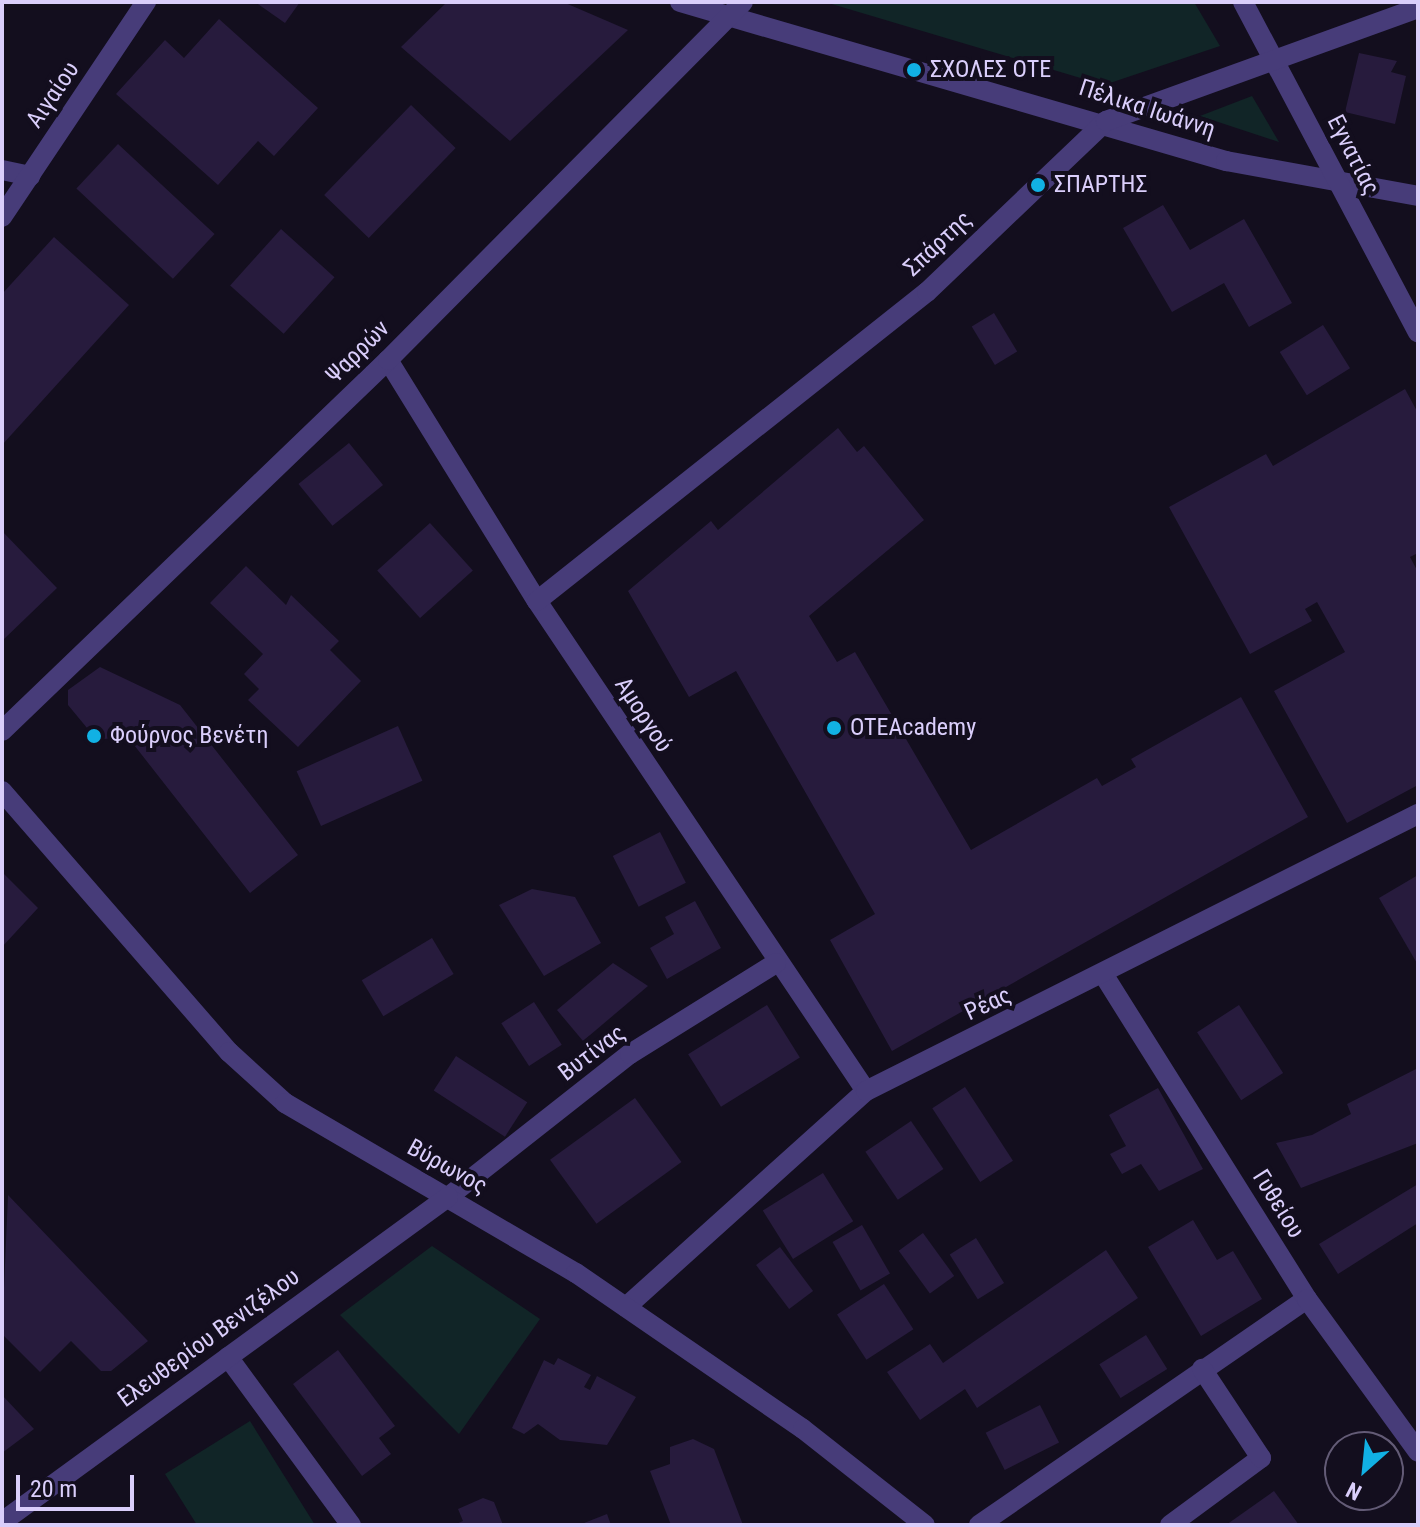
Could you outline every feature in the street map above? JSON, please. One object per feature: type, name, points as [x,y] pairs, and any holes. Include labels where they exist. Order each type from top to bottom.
[{"type":"street","name":"Αιγαίου","points":[[2,217],[146,2]]},
{"type":"street","name":"Πέλικα Ιωάννη","points":[[680,2],[721,19],[1106,121],[1226,161],[1339,185],[1418,196]]},
{"type":"street","name":"Ψαρρών","points":[[2,731],[388,360],[721,19],[743,2]]},
{"type":"street","name":"Εγνατίας","points":[[1243,2],[1418,332]]},
{"type":"street","name":"Σπάρτης","points":[[537,601],[927,292],[1106,121],[1418,8]]},
{"type":"street","points":[[2,170],[30,176]]},
{"type":"street","name":"Αμοργού","points":[[388,360],[537,601],[776,963],[866,1091]]},
{"type":"street","name":"Βύρωνος","points":[[2,791],[259,1081],[309,1119],[448,1197],[626,1307],[913,1522]]},
{"type":"street","name":"Ρέας","points":[[626,1307],[866,1091],[1105,977],[1418,814]]},
{"type":"street","name":"Βυτίνας","points":[[448,1197],[630,1054],[776,963]]},
{"type":"street","name":"Γυθείου","points":[[1105,977],[1307,1299],[1418,1452]]},
{"type":"street","name":"Ελευθερίου Βενιζέλου","points":[[2,1522],[448,1197]]},
{"type":"street","points":[[979,1525],[1307,1299]]},
{"type":"street","points":[[228,1357],[351,1525]]},
{"type":"street","points":[[1170,1525],[1261,1458],[1202,1369]]},
{"type":"green space","points":[[825,2],[1194,2],[1220,46],[1104,85]]},
{"type":"green space","points":[[1252,96],[1279,142],[1200,116]]},
{"type":"green space","points":[[432,1246],[540,1319],[459,1434],[340,1315]]},
{"type":"green space","points":[[250,1421],[315,1525],[197,1525],[165,1474]]},
{"type":"building","points":[[255,2],[300,2],[285,23]]},
{"type":"building","points":[[447,2],[563,2],[628,30],[510,141],[401,47]]},
{"type":"building","points":[[219,19],[318,108],[274,156],[258,141],[218,185],[116,94],[165,40],[184,58]]},
{"type":"building","points":[[1359,53],[1397,61],[1391,72],[1406,76],[1395,124],[1345,112]]},
{"type":"building","points":[[411,105],[456,148],[369,238],[324,195]]},
{"type":"building","points":[[118,144],[215,234],[173,279],[76,189]]},
{"type":"building","points":[[1163,205],[1190,250],[1244,219],[1292,303],[1249,327],[1224,283],[1172,312],[1123,228]]},
{"type":"building","points":[[281,229],[335,277],[284,334],[230,285]]},
{"type":"building","points":[[54,237],[129,305],[2,445],[2,294]]},
{"type":"building","points":[[994,313],[1017,352],[995,365],[972,326]]},
{"type":"building","points":[[1323,325],[1350,368],[1307,395],[1280,352]]},
{"type":"building","points":[[1405,389],[1418,413],[1418,553],[1410,557],[1418,572],[1418,785],[1347,823],[1274,691],[1345,652],[1317,602],[1305,609],[1312,621],[1250,654],[1169,507],[1266,454],[1273,466]]},
{"type":"building","name":"OTEAcademy","points":[[838,428],[857,452],[864,446],[924,520],[809,616],[837,662],[855,652],[971,850],[1097,778],[1102,786],[1136,767],[1131,759],[1241,697],[1308,817],[892,1051],[830,940],[875,914],[736,671],[689,697],[628,591],[711,521],[718,530]]},
{"type":"building","points":[[349,443],[383,485],[332,526],[298,484]]},
{"type":"building","points":[[430,523],[473,571],[420,618],[377,571]]},
{"type":"building","points":[[2,531],[57,588],[2,641]]},
{"type":"building","points":[[246,566],[286,605],[291,595],[339,641],[330,650],[361,681],[298,747],[248,700],[259,689],[244,674],[263,654],[210,603]]},
{"type":"building","points":[[100,667],[180,705],[298,855],[250,893],[127,736],[97,740],[68,705],[68,690]]},
{"type":"building","points":[[398,726],[422,781],[321,826],[297,771]]},
{"type":"building","points":[[660,832],[686,883],[639,907],[613,856]]},
{"type":"building","points":[[2,872],[38,908],[2,947]]},
{"type":"building","points":[[1418,875],[1418,965],[1379,898]]},
{"type":"building","points":[[532,889],[575,897],[601,943],[544,976],[499,905]]},
{"type":"building","points":[[695,901],[721,948],[667,979],[650,948],[674,934],[665,917]]},
{"type":"building","points":[[432,938],[454,974],[383,1016],[362,980]]},
{"type":"building","points":[[613,963],[648,986],[583,1041],[557,1010]]},
{"type":"building","points":[[534,1002],[562,1045],[529,1066],[501,1023]]},
{"type":"building","points":[[767,1005],[800,1058],[721,1107],[688,1054]]},
{"type":"building","points":[[1239,1005],[1283,1073],[1241,1100],[1197,1032]]},
{"type":"building","points":[[456,1056],[527,1102],[505,1137],[434,1090]]},
{"type":"building","points":[[1418,1068],[1418,1143],[1301,1188],[1276,1143],[1312,1135],[1351,1114],[1347,1104]]},
{"type":"building","points":[[965,1087],[1013,1161],[980,1182],[932,1108]]},
{"type":"building","points":[[1158,1088],[1203,1169],[1159,1191],[1141,1164],[1122,1174],[1110,1154],[1126,1146],[1109,1115]]},
{"type":"building","points":[[635,1098],[681,1162],[596,1224],[550,1160]]},
{"type":"building","points":[[911,1121],[943,1169],[898,1200],[865,1152]]},
{"type":"building","points":[[823,1173],[853,1221],[793,1259],[763,1211]]},
{"type":"building","points":[[1418,1184],[1418,1223],[1338,1274],[1319,1244]]},
{"type":"building","points":[[8,1195],[148,1341],[111,1371],[101,1371],[71,1341],[40,1372],[2,1334]]},
{"type":"building","points":[[1193,1220],[1217,1260],[1233,1251],[1262,1299],[1201,1336],[1148,1247]]},
{"type":"building","points":[[862,1225],[890,1273],[861,1290],[833,1242]]},
{"type":"building","points":[[923,1233],[954,1276],[930,1294],[899,1251]]},
{"type":"building","points":[[976,1238],[1004,1283],[978,1299],[950,1254]]},
{"type":"building","points":[[780,1247],[813,1291],[789,1309],[756,1265]]},
{"type":"building","points":[[1106,1250],[1138,1298],[977,1408],[965,1389],[920,1420],[887,1372],[930,1344],[943,1363]]},
{"type":"building","points":[[884,1284],[913,1329],[866,1360],[837,1314]]},
{"type":"building","points":[[1146,1335],[1167,1369],[1121,1398],[1099,1364]]},
{"type":"building","points":[[338,1350],[395,1426],[379,1438],[391,1454],[362,1476],[293,1384]]},
{"type":"building","points":[[558,1358],[591,1375],[584,1387],[590,1390],[597,1376],[636,1397],[607,1445],[560,1440],[538,1424],[524,1434],[512,1428],[544,1360],[554,1365]]},
{"type":"building","points":[[2,1395],[34,1429],[2,1453]]},
{"type":"building","points":[[1040,1405],[1059,1442],[1005,1470],[986,1433]]},
{"type":"building","points":[[693,1439],[714,1449],[743,1525],[671,1525],[650,1471],[670,1464],[670,1447]]},
{"type":"building","points":[[1274,1491],[1299,1525],[1226,1525]]},
{"type":"building","points":[[483,1498],[494,1502],[503,1525],[454,1525],[463,1521],[458,1509]]},
{"type":"building","points":[[607,1514],[611,1525],[579,1525]]},
{"type":"place","name":"ΣΧΟΛΕΣ ΟΤΕ","points":[[914,70]]},
{"type":"place","name":"ΣΠΑΡΤΗΣ","points":[[1038,185]]},
{"type":"place","name":"OTEAcademy","points":[[834,728]]},
{"type":"place","name":"Φούρνος Βενέτη","points":[[94,736]]}]
